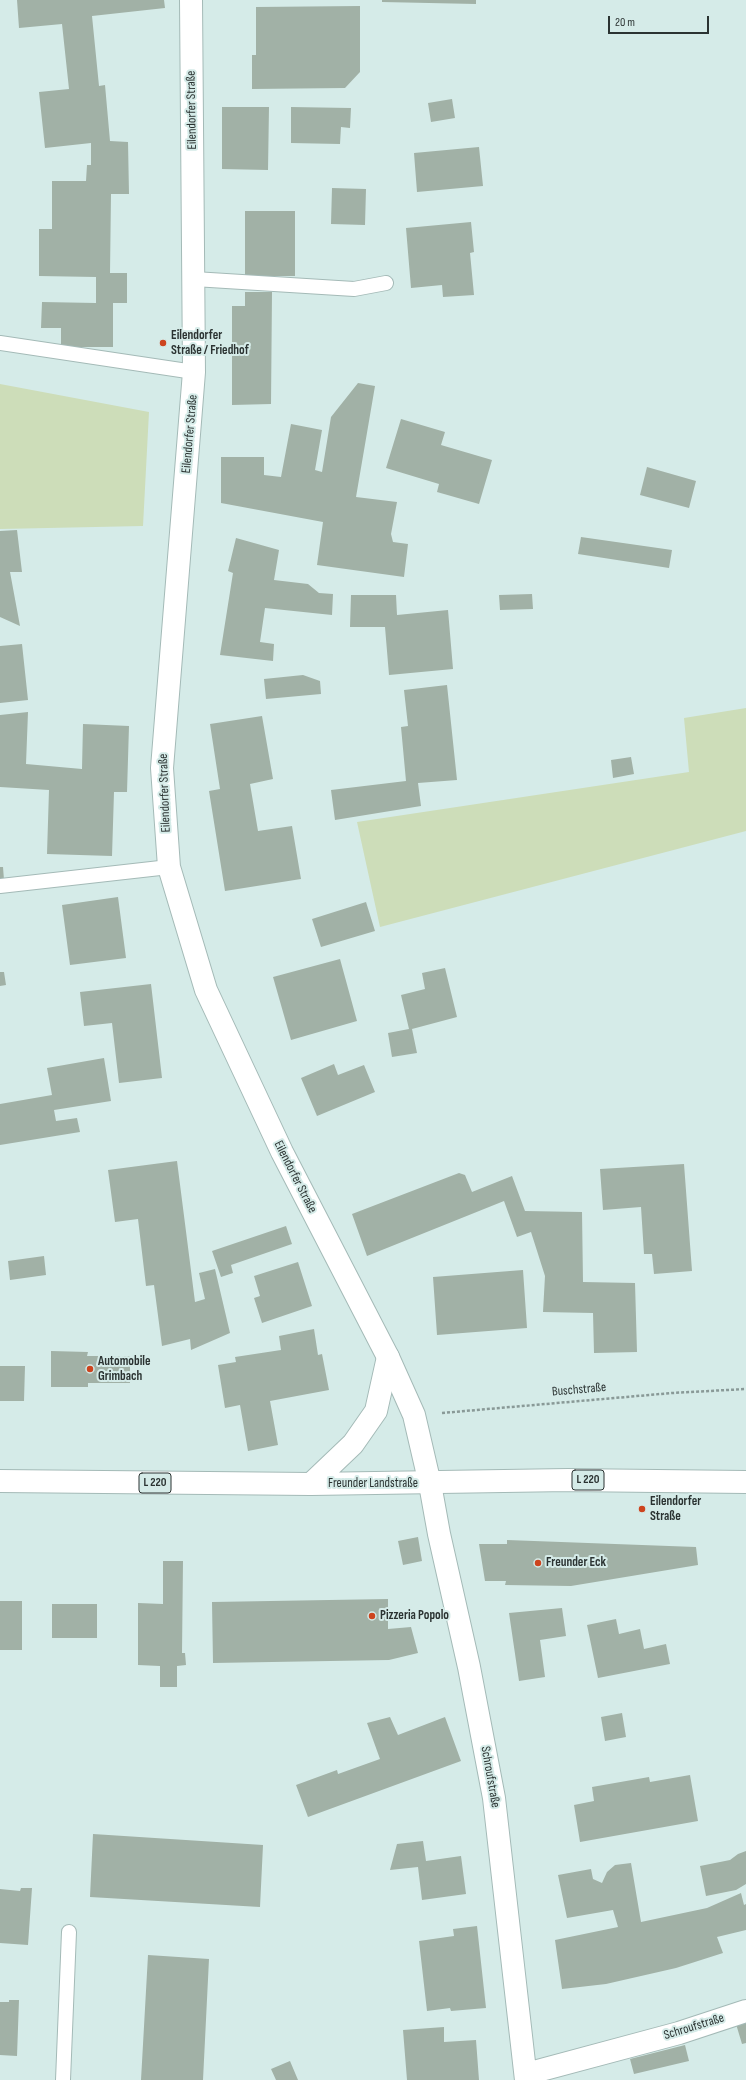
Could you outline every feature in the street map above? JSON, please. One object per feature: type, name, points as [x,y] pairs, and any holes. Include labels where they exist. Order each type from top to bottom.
[{"type":"street","name":"Eilendorfer Straße","points":[[190,0],[194,372],[162,768],[169,867],[206,990],[282,1152],[388,1357],[414,1415],[430,1484]]},
{"type":"street","points":[[311,1484],[353,1444],[376,1411],[388,1357]]},
{"type":"street","name":"Freunder Landstraße","points":[[0,1481],[311,1484],[430,1484],[568,1480],[746,1482]]},
{"type":"street","name":"Schroufstraße","points":[[430,1484],[439,1534],[469,1667],[494,1798],[526,2077],[679,2033],[746,2011]]},
{"type":"lane","points":[[194,279],[354,289],[386,283]]},
{"type":"lane","points":[[0,343],[194,372]]},
{"type":"lane","points":[[0,886],[169,867]]},
{"type":"lane","points":[[63,2080],[69,1932]]},
{"type":"path","name":"Buschstraße","points":[[414,1415],[657,1394],[746,1389]]},
{"type":"green space","points":[[0,384],[149,412],[143,526],[0,529]]},
{"type":"green space","points":[[746,708],[746,831],[380,927],[357,822],[689,772],[684,718]]},
{"type":"building","points":[[17,0],[164,0],[165,8],[92,16],[99,86],[105,85],[110,141],[128,142],[129,194],[111,194],[110,273],[127,273],[127,303],[113,303],[113,347],[61,347],[61,328],[41,328],[42,302],[96,303],[96,277],[39,276],[39,229],[52,229],[52,181],[86,181],[87,165],[91,165],[91,143],[45,148],[39,92],[69,89],[62,24],[19,28]]},
{"type":"building","points":[[382,0],[476,0],[476,4],[382,2]]},
{"type":"building","points":[[360,6],[360,72],[345,88],[252,89],[252,55],[256,55],[256,7]]},
{"type":"building","points":[[452,99],[455,118],[431,122],[428,103]]},
{"type":"building","points":[[222,107],[269,107],[268,170],[222,169]]},
{"type":"building","points":[[291,107],[351,108],[350,128],[341,127],[340,144],[291,143]]},
{"type":"building","points":[[479,147],[483,186],[417,192],[414,153]]},
{"type":"building","points":[[332,188],[366,189],[365,225],[331,224]]},
{"type":"building","points":[[245,211],[295,211],[295,276],[245,276]]},
{"type":"building","points":[[471,222],[474,252],[470,253],[474,295],[443,297],[442,285],[411,288],[406,228]]},
{"type":"building","points":[[245,292],[272,292],[271,404],[232,405],[232,306],[245,306]]},
{"type":"building","points":[[358,383],[375,386],[356,497],[397,502],[391,534],[393,542],[408,544],[404,577],[317,565],[323,522],[221,503],[221,457],[264,457],[264,475],[281,477],[291,424],[322,430],[315,470],[322,472],[331,417]]},
{"type":"building","points":[[401,419],[445,432],[441,445],[492,460],[479,504],[437,492],[439,484],[386,468]]},
{"type":"building","points":[[647,467],[696,481],[689,508],[640,495]]},
{"type":"building","points":[[17,530],[22,572],[10,572],[20,626],[0,617],[0,531]]},
{"type":"building","points":[[581,537],[672,550],[669,568],[578,554]]},
{"type":"building","points":[[236,538],[279,550],[274,580],[308,584],[319,593],[333,594],[332,615],[265,608],[260,642],[274,644],[273,661],[220,655],[233,573],[228,571]]},
{"type":"building","points":[[532,594],[533,609],[500,610],[499,595]]},
{"type":"building","points":[[351,595],[396,595],[397,615],[448,610],[453,669],[389,675],[385,627],[350,627]]},
{"type":"building","points":[[22,644],[28,700],[0,703],[0,646]]},
{"type":"building","points":[[303,675],[320,681],[321,694],[266,699],[264,679]]},
{"type":"building","points":[[447,685],[457,780],[418,783],[421,806],[335,820],[331,790],[406,781],[401,727],[408,726],[404,690]]},
{"type":"building","points":[[28,712],[26,764],[82,769],[83,724],[129,726],[127,792],[114,792],[112,856],[47,854],[49,790],[0,787],[0,715]]},
{"type":"building","points":[[262,716],[273,779],[250,784],[258,831],[292,826],[301,879],[225,891],[209,791],[220,789],[210,724]]},
{"type":"building","points":[[631,757],[634,774],[613,778],[611,760]]},
{"type":"building","points":[[0,867],[3,867],[4,880],[0,880]]},
{"type":"building","points":[[118,897],[126,958],[70,965],[62,905]]},
{"type":"building","points":[[366,902],[375,931],[321,947],[312,919]]},
{"type":"building","points":[[340,959],[357,1021],[291,1040],[273,977]]},
{"type":"building","points":[[445,968],[457,1017],[412,1029],[417,1053],[392,1057],[388,1033],[409,1029],[401,995],[425,989],[422,973]]},
{"type":"building","points":[[0,972],[4,972],[6,985],[0,986]]},
{"type":"building","points":[[151,984],[162,1078],[119,1083],[112,1023],[84,1026],[80,992]]},
{"type":"building","points":[[104,1058],[111,1101],[54,1110],[56,1121],[77,1118],[80,1132],[0,1145],[0,1104],[52,1095],[47,1068]]},
{"type":"building","points":[[334,1064],[338,1075],[364,1065],[375,1092],[317,1116],[301,1078]]},
{"type":"building","points":[[177,1161],[195,1302],[205,1299],[199,1273],[215,1269],[230,1333],[191,1350],[190,1339],[162,1346],[154,1285],[146,1286],[138,1219],[115,1222],[108,1170]]},
{"type":"building","points":[[684,1164],[692,1271],[654,1274],[652,1254],[644,1254],[641,1207],[603,1210],[600,1169]]},
{"type":"building","points":[[459,1173],[465,1175],[472,1192],[512,1176],[525,1211],[582,1212],[583,1282],[635,1283],[637,1352],[594,1353],[593,1313],[543,1312],[545,1276],[531,1232],[517,1237],[504,1201],[367,1256],[352,1214]]},
{"type":"building","points":[[286,1226],[292,1244],[231,1265],[233,1273],[221,1277],[212,1251]]},
{"type":"building","points":[[44,1256],[46,1275],[10,1280],[8,1261]]},
{"type":"building","points":[[298,1262],[312,1306],[262,1323],[254,1298],[260,1296],[254,1276]]},
{"type":"building","points":[[523,1270],[527,1328],[437,1335],[433,1277]]},
{"type":"building","points":[[314,1329],[318,1355],[322,1354],[329,1390],[270,1401],[278,1445],[248,1451],[240,1405],[225,1408],[218,1365],[236,1362],[235,1357],[281,1350],[279,1336]]},
{"type":"building","name":"Automobile Grimbach","points":[[51,1351],[88,1352],[87,1356],[130,1356],[130,1383],[88,1383],[88,1387],[51,1387]]},
{"type":"building","points":[[0,1366],[25,1366],[24,1401],[0,1401]]},
{"type":"building","points":[[418,1537],[422,1561],[403,1565],[398,1541]]},
{"type":"building","points":[[507,1540],[696,1547],[698,1565],[571,1586],[505,1585],[506,1581],[485,1581],[479,1544],[507,1544]]},
{"type":"building","points":[[163,1561],[183,1561],[182,1653],[185,1653],[186,1665],[177,1666],[177,1687],[160,1687],[160,1666],[138,1665],[138,1603],[163,1604]]},
{"type":"building","points":[[388,1599],[388,1629],[411,1627],[418,1653],[389,1660],[213,1663],[212,1602]]},
{"type":"building","points":[[0,1601],[22,1601],[22,1650],[0,1650]]},
{"type":"building","points":[[52,1604],[97,1604],[97,1638],[52,1638]]},
{"type":"building","points":[[562,1608],[566,1636],[540,1640],[545,1677],[519,1681],[509,1613]]},
{"type":"building","points":[[616,1619],[619,1634],[640,1629],[644,1649],[666,1644],[670,1664],[598,1678],[587,1625]]},
{"type":"building","points":[[622,1713],[626,1737],[605,1741],[601,1717]]},
{"type":"building","points":[[390,1717],[398,1735],[445,1717],[461,1761],[308,1817],[296,1785],[337,1770],[338,1774],[380,1759],[367,1723]]},
{"type":"building","points":[[690,1775],[698,1821],[580,1842],[574,1805],[594,1801],[592,1787],[649,1777],[650,1782]]},
{"type":"building","points":[[93,1834],[263,1845],[260,1907],[90,1897]]},
{"type":"building","points":[[423,1841],[426,1861],[461,1856],[466,1894],[422,1900],[418,1867],[390,1870],[397,1844]]},
{"type":"building","points":[[746,1851],[746,1884],[736,1890],[706,1896],[700,1866],[730,1860],[738,1854]]},
{"type":"building","points":[[631,1863],[641,1922],[707,1908],[741,1893],[744,1905],[746,1904],[746,1930],[717,1937],[723,1953],[676,1968],[606,1984],[562,1989],[555,1940],[618,1927],[613,1910],[567,1918],[558,1875],[591,1869],[593,1879],[602,1883],[607,1872],[615,1865]]},
{"type":"building","points":[[21,1888],[32,1888],[28,1945],[0,1943],[0,1889],[20,1891]]},
{"type":"building","points":[[477,1926],[486,2008],[451,2011],[450,2008],[427,2011],[419,1941],[454,1936],[453,1929]]},
{"type":"building","points":[[148,1955],[209,1959],[203,2080],[141,2080]]},
{"type":"building","points":[[9,2000],[19,2000],[17,2056],[0,2055],[0,2002],[9,2002]]},
{"type":"building","points":[[746,2020],[746,2043],[742,2044],[736,2024]]},
{"type":"building","points":[[444,2027],[444,2042],[476,2040],[479,2080],[407,2080],[403,2030]]},
{"type":"building","points":[[685,2045],[689,2061],[634,2074],[630,2059]]},
{"type":"building","points":[[290,2061],[298,2080],[276,2080],[271,2069]]},
{"type":"place","name":"Eilendorfer Straße / Friedhof","points":[[163,343]]},
{"type":"place","name":"Automobile Grimbach","points":[[90,1369]]},
{"type":"place","name":"Eilendorfer Straße","points":[[642,1509]]},
{"type":"place","name":"Freunder Eck","points":[[538,1563]]},
{"type":"place","name":"Pizzeria Popolo","points":[[372,1616]]}]
